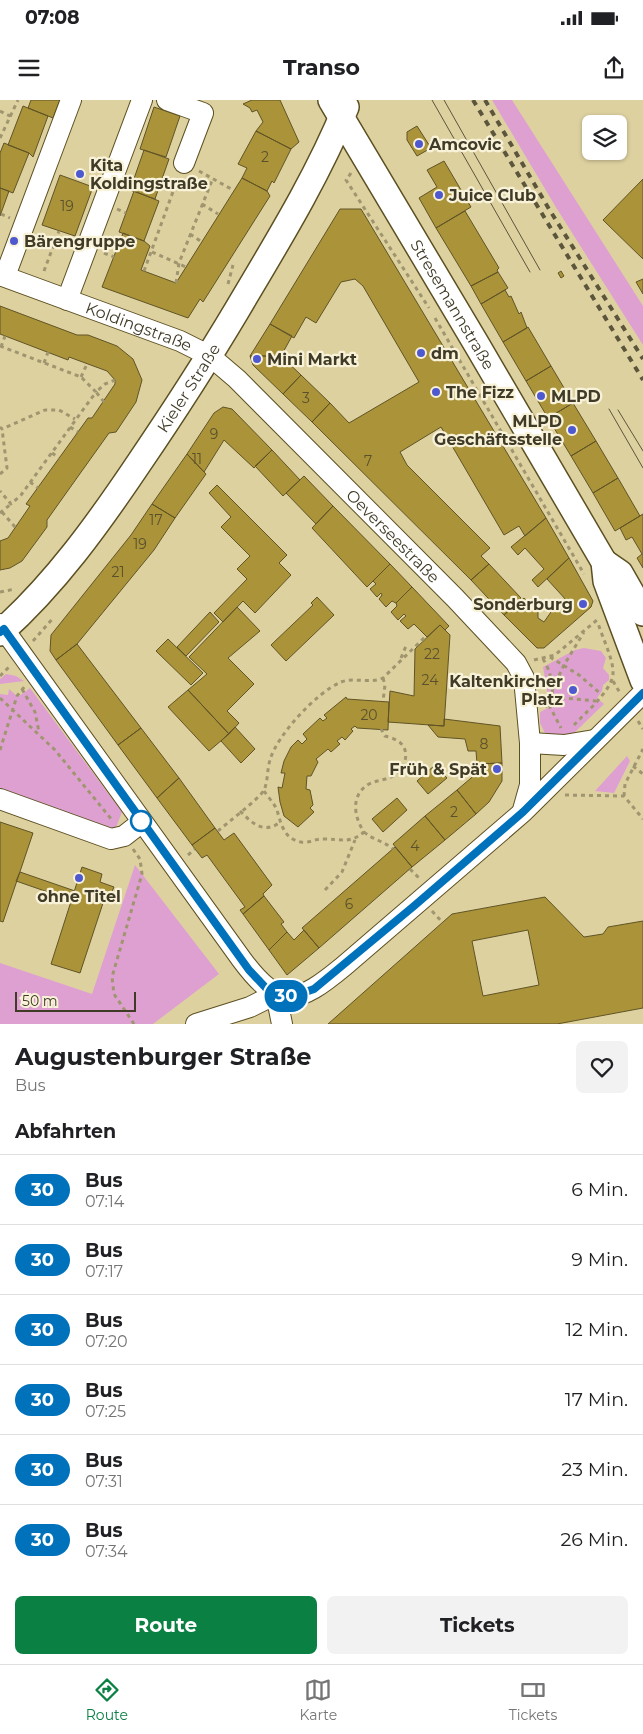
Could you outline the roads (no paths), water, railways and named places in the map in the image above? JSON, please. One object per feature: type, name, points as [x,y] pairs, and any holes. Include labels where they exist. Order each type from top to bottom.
[{"type":"main road","name":"Kieler Straße","points":[[1,629],[57,574],[110,507],[210,356],[316,173],[340,106]]},
{"type":"main road","name":"Stresemannstraße","points":[[340,106],[462,320],[604,562],[606,581],[643,680]]},
{"type":"main road","name":"Stresemannstraße","points":[[604,562],[620,573],[643,613]]},
{"type":"street","name":"Koldingstraße","points":[[71,100],[2,275],[180,342],[210,356]]},
{"type":"street","name":"Koldingstraße","points":[[67,300],[142,100]]},
{"type":"street","points":[[167,100],[203,113],[184,163]]},
{"type":"street","name":"Oeverseestraße","points":[[210,356],[237,379],[298,440],[516,663],[524,678],[530,742],[530,785],[523,812]]},
{"type":"street","points":[[1,629],[249,970],[266,988],[276,994],[294,996],[303,994],[322,984],[523,812],[643,693]]},
{"type":"street","points":[[530,742],[560,739],[578,744],[594,740]]},
{"type":"street","points":[[0,799],[106,838],[116,839],[124,836],[142,822]]},
{"type":"street","points":[[196,1024],[250,1007],[276,994]]},
{"type":"street","points":[[276,994],[282,1024]]},
{"type":"tram line","points":[[432,100],[530,272]]},
{"type":"tram line","points":[[444,100],[540,270]]},
{"type":"tram line","points":[[609,409],[643,468]]},
{"type":"tram line","points":[[618,410],[643,451]]},
{"type":"railway","points":[[473,100],[643,380]]},
{"type":"railway","points":[[485,100],[549,209],[643,359]]},
{"type":"place","name":"Amcovic","points":[[419,144]]},
{"type":"place","name":"Kita Koldingstraße","points":[[80,174]]},
{"type":"place","name":"Juice Club","points":[[439,195]]},
{"type":"place","name":"Bärengruppe","points":[[14,241]]},
{"type":"place","name":"dm","points":[[421,353]]},
{"type":"place","name":"Mini Markt","points":[[257,359]]},
{"type":"place","name":"The Fizz","points":[[436,392]]},
{"type":"place","name":"MLPD","points":[[541,396]]},
{"type":"place","name":"MLPD Geschäftsstelle","points":[[572,430]]},
{"type":"place","name":"Sonderburg","points":[[583,604]]},
{"type":"place","name":"Kaltenkircher Platz","points":[[573,690]]},
{"type":"place","name":"Früh & Spät","points":[[497,769]]},
{"type":"place","name":"ohne Titel","points":[[79,878]]}]
